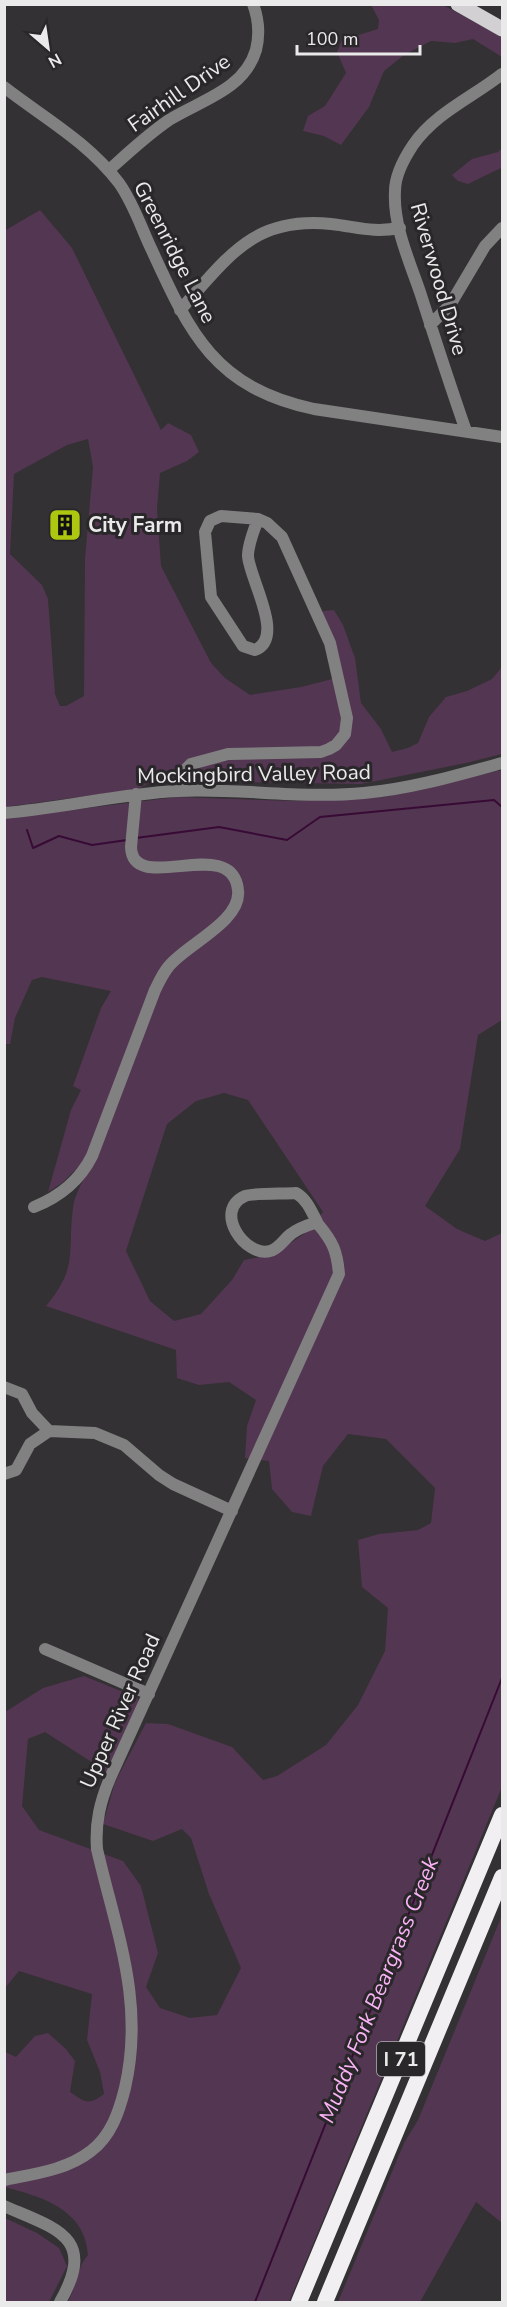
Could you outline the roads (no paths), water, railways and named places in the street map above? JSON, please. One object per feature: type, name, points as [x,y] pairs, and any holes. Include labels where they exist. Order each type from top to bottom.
[{"type":"highway","name":"I 71","points":[[299,2302],[502,1815]]},
{"type":"highway","name":"I 71","points":[[325,2302],[502,1877]]},
{"type":"main road","points":[[458,4],[502,29]]},
{"type":"street","name":"Fairhill Drive","points":[[109,170],[168,121],[222,92],[243,75],[251,62],[258,42],[259,26],[253,4]]},
{"type":"street","name":"Riverwood Drive","points":[[466,431],[400,228],[396,210],[395,186],[405,158],[414,144],[438,118],[502,74]]},
{"type":"street","name":"Greenridge Lane","points":[[4,87],[81,142],[109,170],[121,186],[180,310],[198,340],[223,366],[252,389],[314,409],[502,436]]},
{"type":"street","points":[[180,310],[235,250],[268,230],[305,223],[331,224],[382,232],[400,228]]},
{"type":"street","points":[[430,325],[450,304],[485,246],[502,228]]},
{"type":"street","points":[[178,791],[181,774],[191,764],[228,754],[321,752],[341,740],[347,726],[330,644],[282,537],[258,519],[221,516],[210,521],[205,532],[211,597],[243,646],[255,650],[264,645],[268,624],[249,568],[248,553],[258,519]]},
{"type":"street","name":"Mockingbird Valley Road","points":[[4,813],[67,806],[136,794],[178,791],[364,793],[400,788],[502,763]]},
{"type":"street","points":[[34,1207],[45,1203],[62,1191],[82,1173],[92,1156],[154,990],[169,966],[225,920],[237,904],[239,897],[235,877],[216,865],[150,867],[135,861],[131,855],[131,841],[136,794]]},
{"type":"street","name":"Upper River Road","points":[[4,2180],[56,2169],[77,2161],[89,2153],[113,2125],[123,2098],[132,2051],[131,1994],[98,1849],[96,1821],[110,1778],[339,1274],[337,1254],[330,1239],[316,1222],[302,1197],[296,1194],[247,1195],[237,1201],[231,1210],[230,1218],[238,1235],[254,1249],[262,1252],[269,1252],[277,1248],[291,1234],[316,1222]]},
{"type":"street","points":[[4,1388],[22,1394],[32,1413],[49,1431]]},
{"type":"street","points":[[4,1474],[16,1470],[30,1444],[49,1431],[84,1431],[114,1440],[173,1484],[232,1511]]},
{"type":"street","points":[[45,1649],[149,1694]]},
{"type":"street","points":[[4,2206],[59,2231],[72,2247],[75,2258],[74,2272],[60,2302]]},
{"type":"waterway","points":[[136,838],[219,827],[287,840],[320,817],[494,800],[502,807]]},
{"type":"waterway","points":[[27,830],[33,848],[59,836],[92,845],[127,840]]},
{"type":"waterway","name":"Muddy Fork Beargrass Creek","points":[[255,2302],[502,1678]]},
{"type":"place","name":"City Farm","points":[[65,525]]}]
